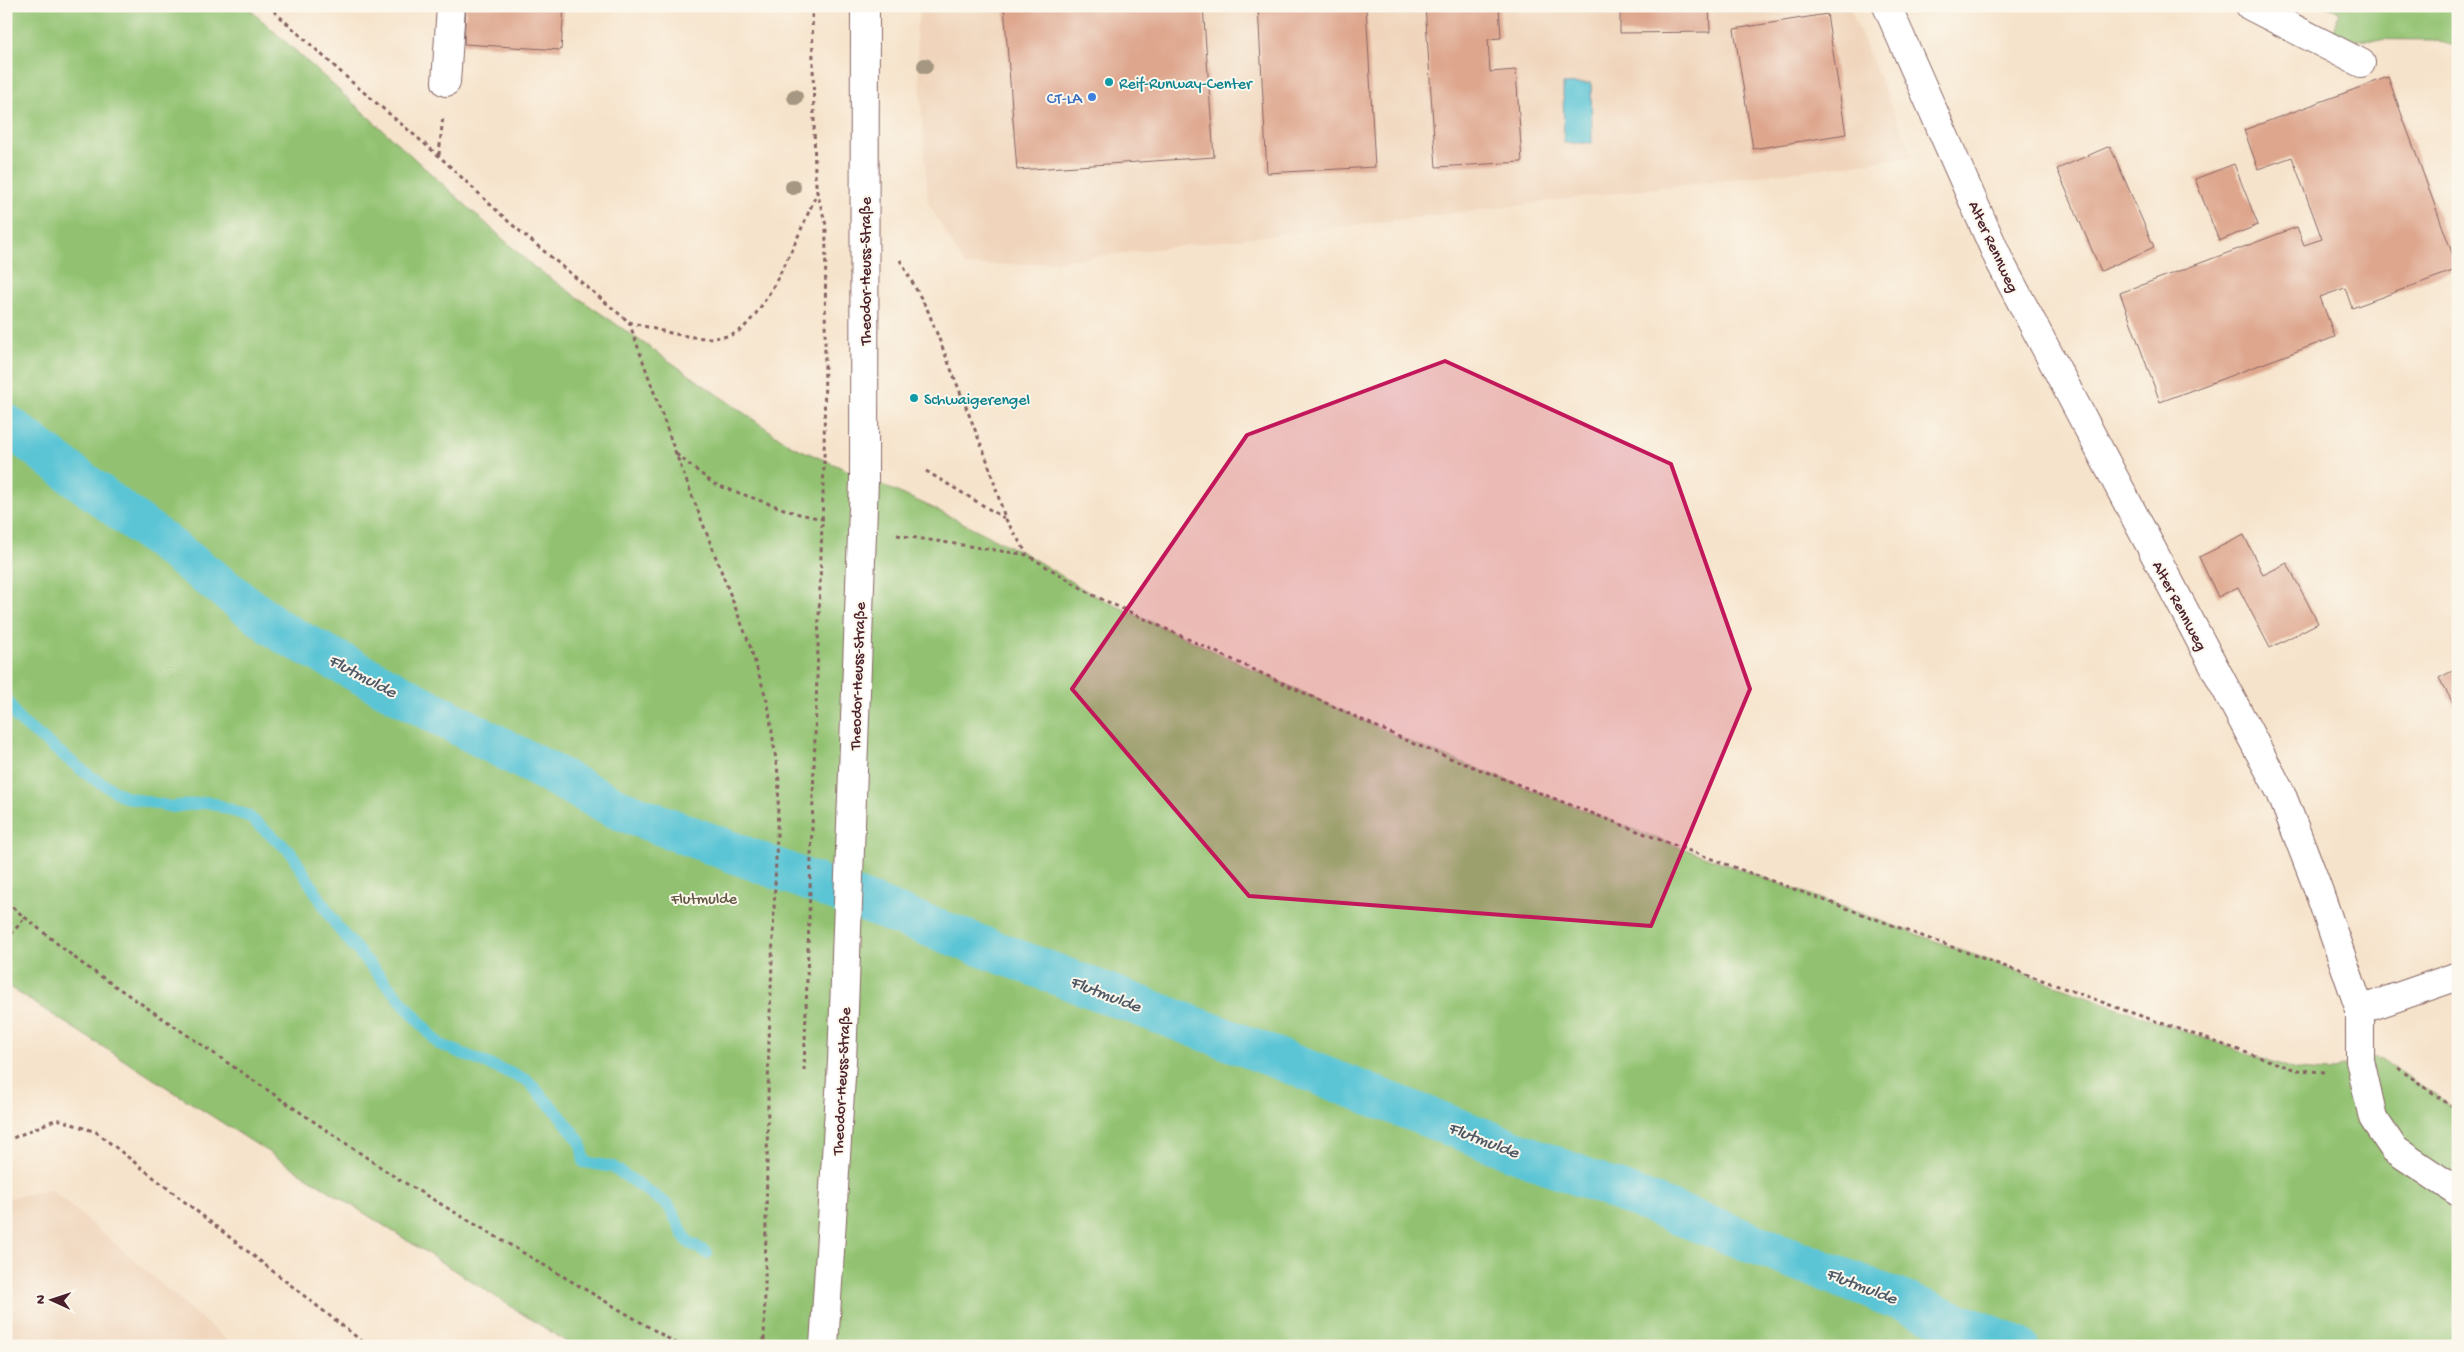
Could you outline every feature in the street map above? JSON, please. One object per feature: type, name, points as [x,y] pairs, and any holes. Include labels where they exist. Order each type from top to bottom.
[{"type":"street","points":[[446,82],[451,6]]},
{"type":"street","name":"Theodor-Heuss-Straße","points":[[824,1346],[842,1061],[864,481],[865,6]]},
{"type":"street","name":"Alter Rennweg","points":[[1887,6],[1999,260],[2281,794],[2317,886],[2360,1010],[2360,1060],[2373,1118],[2394,1149],[2458,1192]]},
{"type":"street","points":[[2250,6],[2360,63]]},
{"type":"street","points":[[2360,1010],[2458,976]]},
{"type":"path","points":[[268,6],[354,84],[439,156],[509,222],[629,322],[674,333],[713,338],[733,335],[750,323],[762,307],[796,241],[817,192]]},
{"type":"path","points":[[804,1077],[824,464],[826,225],[817,192],[812,6]]},
{"type":"path","points":[[439,156],[446,82]]},
{"type":"path","points":[[896,253],[928,311],[987,460],[1005,518],[1027,555],[1093,594],[1414,744],[1680,848],[2121,1009],[2296,1070],[2328,1072],[2371,1057],[2382,1059],[2458,1110]]},
{"type":"path","points":[[629,322],[676,454],[749,643],[768,704],[780,781],[768,1040],[764,1346]]},
{"type":"path","points":[[926,471],[1005,518]]},
{"type":"path","points":[[6,902],[80,962],[395,1177],[681,1346]]},
{"type":"path","points":[[6,941],[25,917]]},
{"type":"path","points":[[6,1141],[57,1119],[96,1132],[368,1346]]},
{"type":"highlighted area","points":[[1445,361],[1671,464],[1750,689],[1651,926],[1249,896],[1072,689],[1247,435]]},
{"type":"shaded area","points":[[922,6],[1849,6],[1913,157],[1042,263],[965,266],[928,202],[916,29]]},
{"type":"shaded area","points":[[51,1189],[233,1346],[6,1346],[6,1199]]},
{"type":"green space","name":"Flutmulde","points":[[6,6],[246,6],[534,267],[790,445],[929,506],[1027,555],[1093,595],[1414,744],[1671,844],[2121,1009],[2296,1070],[2328,1072],[2371,1057],[2382,1059],[2458,1111],[2458,1346],[573,1346],[6,985]]},
{"type":"green space","points":[[2323,6],[2458,6],[2458,47],[2434,40],[2330,39],[2340,11]]},
{"type":"water","points":[[1591,83],[1592,143],[1564,143],[1563,84]]},
{"type":"building","points":[[466,6],[564,6],[561,50],[464,44]]},
{"type":"building","name":"Reif-Runway-Center","points":[[1004,6],[1203,6],[1214,157],[1017,170]]},
{"type":"building","points":[[1258,6],[1366,6],[1375,167],[1267,173]]},
{"type":"building","points":[[1425,6],[1499,6],[1501,38],[1488,39],[1490,72],[1516,70],[1522,162],[1436,167]]},
{"type":"building","points":[[1620,6],[1709,6],[1710,32],[1620,33]]},
{"type":"building","points":[[1827,14],[1846,134],[1753,149],[1734,29]]},
{"type":"building","points":[[2388,77],[2458,269],[2352,308],[2345,288],[2320,297],[2335,337],[2160,402],[2120,293],[2297,227],[2304,245],[2322,239],[2292,157],[2258,169],[2244,130]]},
{"type":"building","points":[[2110,146],[2154,247],[2101,271],[2057,169]]},
{"type":"building","points":[[2234,164],[2258,225],[2219,241],[2195,179]]},
{"type":"building","points":[[2244,535],[2263,575],[2287,563],[2318,623],[2270,648],[2238,587],[2218,597],[2199,557]]},
{"type":"building","points":[[2458,668],[2458,712],[2439,678]]},
{"type":"building","points":[[50,1341],[118,1344],[118,1346],[49,1346]]},
{"type":"waterway","name":"Flutmulde","points":[[6,424],[282,632],[616,808],[1214,1034],[2018,1346]]},
{"type":"waterway","points":[[6,698],[18,719],[30,729],[91,777],[125,797],[172,807],[209,802],[248,816],[290,851],[338,928],[439,1044],[527,1080],[562,1118],[581,1143],[584,1162],[613,1167],[669,1206],[687,1241],[707,1253]]},
{"type":"place","name":"Reif-Runway-Center","points":[[1109,82]]},
{"type":"place","name":"CT-LA","points":[[1092,97]]},
{"type":"place","name":"Schwaigerengel","points":[[914,398]]}]
